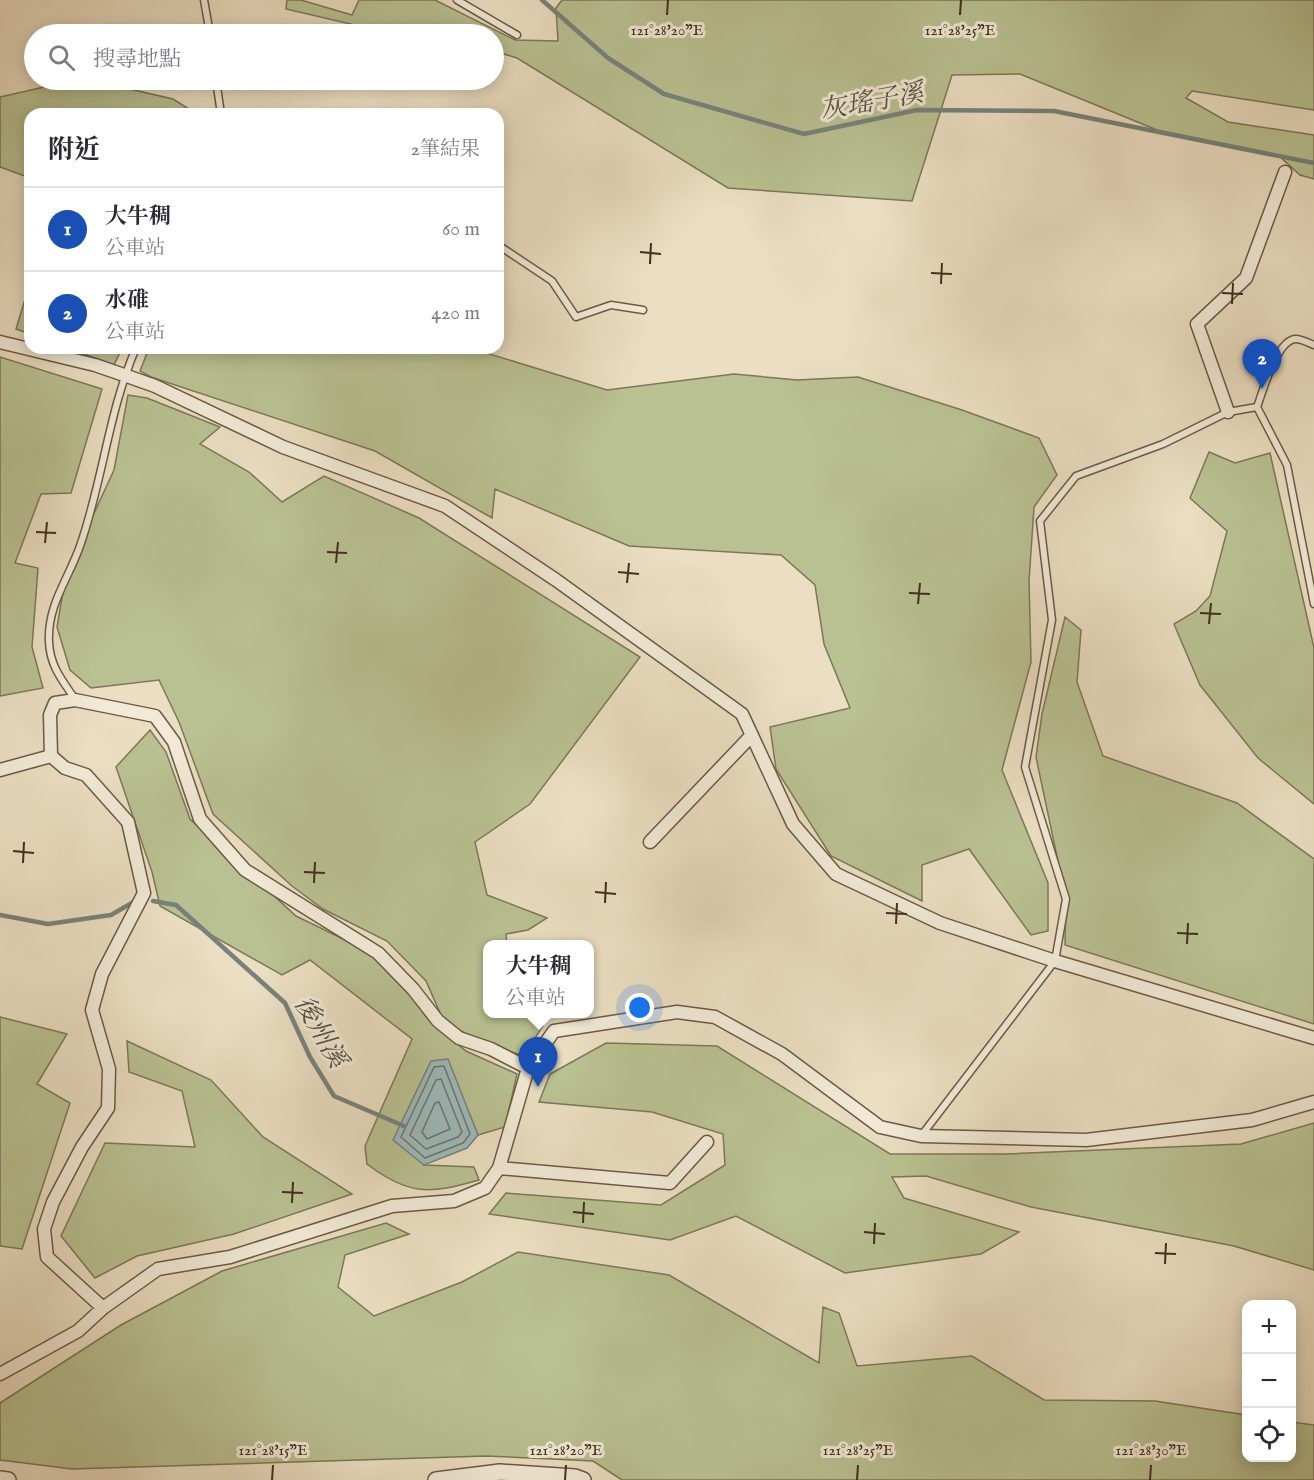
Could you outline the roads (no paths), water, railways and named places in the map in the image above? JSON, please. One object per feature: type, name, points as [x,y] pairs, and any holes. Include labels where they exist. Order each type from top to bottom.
[{"type":"street","points":[[1228,412],[1197,324],[1246,278],[1285,172]]},
{"type":"street","points":[[0,342],[24,348]]},
{"type":"street","points":[[50,354],[95,365],[155,386],[283,447],[446,506],[698,680],[742,714],[793,824],[836,874],[940,923],[1055,961],[1314,1038]]},
{"type":"street","points":[[103,1308],[47,1257],[44,1228],[53,1202],[77,1156],[108,1108],[109,1069],[92,1010],[102,974],[144,893],[128,822],[86,775],[65,768],[51,756],[50,715],[55,703],[75,700],[155,716],[174,742],[200,819],[245,870],[378,953],[413,989],[438,1021],[459,1038],[492,1049],[528,1068]]},
{"type":"street","points":[[650,842],[753,735]]},
{"type":"street","points":[[0,770],[51,756]]},
{"type":"street","points":[[0,1374],[78,1331],[103,1308],[158,1269],[230,1257],[392,1206],[454,1200],[484,1188],[500,1168],[528,1068],[554,1031],[677,1012],[715,1017],[782,1054],[880,1127],[921,1136],[1086,1140],[1252,1120],[1314,1102]]},
{"type":"street","points":[[500,1168],[670,1183],[707,1142]]},
{"type":"street","points":[[436,1480],[500,1472],[575,1477],[583,1480]]},
{"type":"street","points":[[0,1479],[8,1480]]},
{"type":"lane","points":[[204,0],[208,24]]},
{"type":"lane","points":[[457,0],[498,24]]},
{"type":"lane","points":[[504,27],[517,35]]},
{"type":"lane","points":[[218,90],[220,108]]},
{"type":"lane","points":[[504,249],[552,281],[576,317],[611,305],[643,310]]},
{"type":"lane","points":[[1314,345],[1297,339],[1287,341],[1279,350],[1257,407],[1287,465],[1314,604]]},
{"type":"lane","points":[[75,700],[52,667],[49,641],[54,599],[81,544],[124,375],[133,354]]},
{"type":"lane","points":[[921,1136],[1055,961],[1066,898],[1025,767],[1052,620],[1040,521],[1076,476],[1163,444],[1228,412],[1257,407]]},
{"type":"water","points":[[448,1059],[478,1135],[467,1148],[424,1165],[393,1140],[431,1061]]},
{"type":"waterway","name":"灰瑤子溪","points":[[542,0],[608,58],[664,94],[804,134],[917,110],[1054,111],[1314,163]]},
{"type":"waterway","name":"後州溪","points":[[0,915],[48,924],[111,915],[137,900]]},
{"type":"waterway","name":"後州溪","points":[[153,901],[176,905],[285,1003],[310,1057],[334,1096],[404,1126]]},
{"type":"place","name":"水碓","points":[[1262,389]]},
{"type":"place","name":"大牛稠","points":[[538,1087]]}]
